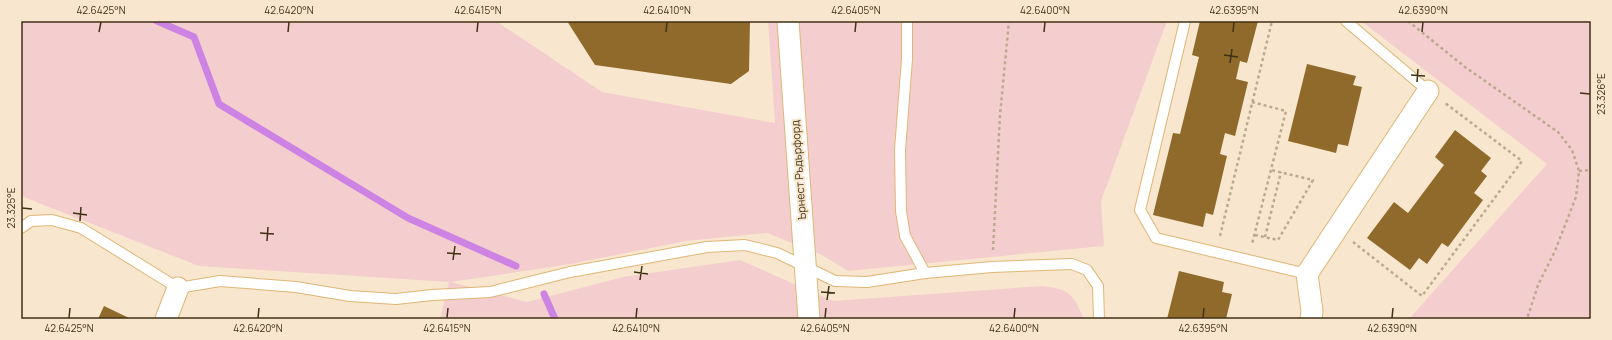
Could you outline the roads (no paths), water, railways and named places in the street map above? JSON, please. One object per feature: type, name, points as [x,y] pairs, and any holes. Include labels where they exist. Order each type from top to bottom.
[{"type":"street","name":"Ърнест Ръдърфорд","points":[[788,21],[809,319]]},
{"type":"street","points":[[1311,319],[1312,311],[1307,274],[1428,91]]},
{"type":"street","points":[[166,319],[178,288]]},
{"type":"lane","points":[[907,21],[907,59],[900,150],[901,212],[905,236],[925,273]]},
{"type":"lane","points":[[1185,21],[1140,210],[1156,238],[1307,274]]},
{"type":"lane","points":[[1346,21],[1428,91]]},
{"type":"lane","points":[[21,228],[31,221],[52,220],[81,228],[178,288],[220,281],[296,287],[350,296],[396,299],[432,295],[490,292],[570,272],[706,247],[745,245],[777,253],[835,281],[867,282],[925,273],[992,267],[1072,264],[1087,270],[1098,286],[1099,319]]},
{"type":"waterway","points":[[157,21],[194,37],[219,104],[408,218],[516,266]]},
{"type":"waterway","points":[[544,294],[555,319]]}]
